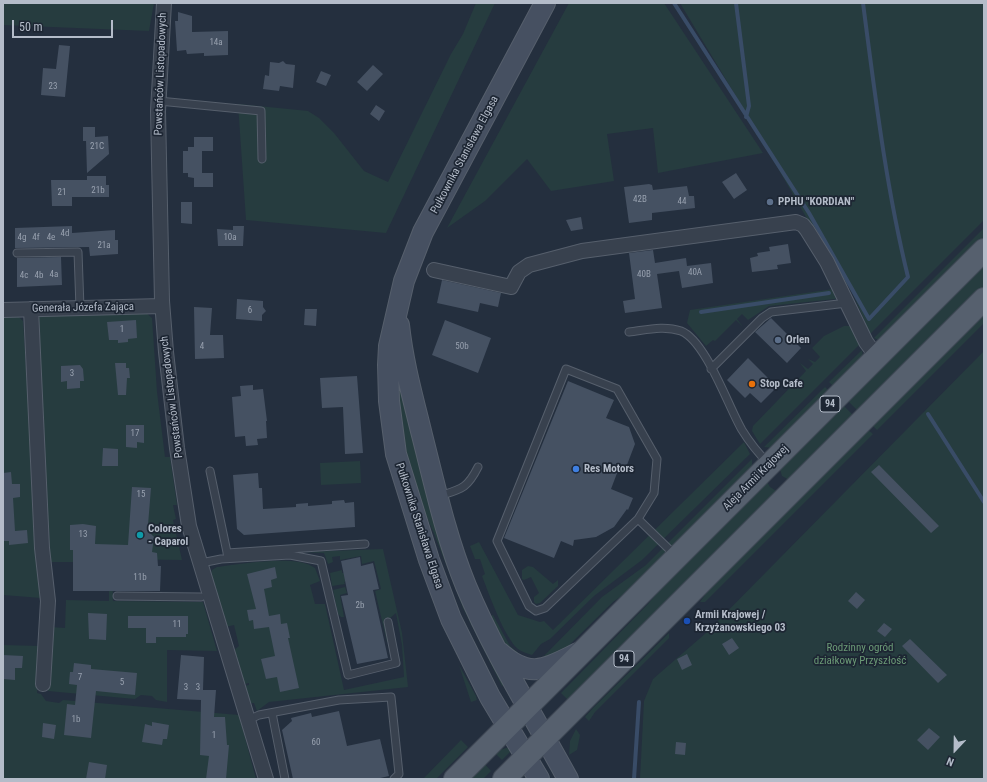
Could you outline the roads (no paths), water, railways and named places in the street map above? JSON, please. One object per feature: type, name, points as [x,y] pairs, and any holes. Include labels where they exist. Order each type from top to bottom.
[{"type":"main road","name":"Aleja Armii Krajowej","points":[[454,779],[528,707],[984,250]]},
{"type":"main road","name":"94","points":[[504,779],[984,299]]},
{"type":"main road","points":[[769,464],[771,478],[775,484],[784,488],[796,487]]},
{"type":"street","name":"Powstańców Listopadowych","points":[[164,3],[159,101],[162,306],[170,390],[186,510],[266,779]]},
{"type":"street","name":"Pułkownika Stanisława Elgasa","points":[[507,727],[486,691],[451,619],[422,539],[396,454],[391,429],[388,365],[389,346],[404,281],[423,232],[545,3]]},
{"type":"street","points":[[434,270],[511,287],[519,272],[529,265],[582,251],[796,222],[803,225],[807,230],[827,262],[866,342],[877,357]]},
{"type":"street","name":"Generała Józefa Zająca","points":[[3,310],[162,306]]},
{"type":"street","points":[[31,309],[42,548],[48,602],[43,684]]},
{"type":"street","name":"Pułkownika Stanisława Elgasa","points":[[398,312],[401,344],[409,385],[445,528],[467,586],[496,649],[528,707]]},
{"type":"street","points":[[496,649],[516,665],[532,670],[542,670],[584,651]]},
{"type":"street","points":[[528,707],[568,779]]},
{"type":"street","points":[[507,727],[539,779]]},
{"type":"lane","points":[[159,101],[262,111],[262,159]]},
{"type":"lane","points":[[17,253],[78,252],[80,308]]},
{"type":"lane","points":[[711,369],[762,318],[771,312],[847,303]]},
{"type":"lane","points":[[629,332],[660,328],[682,331],[696,343],[742,430],[756,451],[769,464]]},
{"type":"lane","points":[[566,369],[617,389],[656,459],[654,492],[638,519],[544,608],[536,611],[529,606],[497,541],[566,369]]},
{"type":"lane","points":[[436,497],[465,486],[471,481],[478,467]]},
{"type":"lane","points":[[210,471],[228,556]]},
{"type":"lane","points":[[638,519],[677,557]]},
{"type":"lane","points":[[201,563],[228,556],[365,544]]},
{"type":"lane","points":[[228,556],[290,555],[321,561],[348,675],[396,663],[388,622]]},
{"type":"lane","points":[[117,596],[201,597]]},
{"type":"lane","points":[[248,720],[272,713],[339,700],[392,697],[399,774],[394,779]]},
{"type":"lane","points":[[272,713],[285,779]]},
{"type":"waterway","points":[[674,3],[809,213],[869,319],[908,277],[887,175],[863,3]]},
{"type":"waterway","points":[[736,3],[749,106],[746,117]]},
{"type":"waterway","points":[[701,312],[829,293]]},
{"type":"waterway","points":[[928,414],[984,502]]},
{"type":"waterway","points":[[634,779],[639,702]]},
{"type":"place","name":"PPHU \"KORDIAN\"","points":[[770,202]]},
{"type":"place","name":"Orlen","points":[[778,340]]},
{"type":"place","name":"Stop Cafe","points":[[752,384]]},
{"type":"place","name":"Res Motors","points":[[576,469]]},
{"type":"place","name":"Colores - Caparol","points":[[140,535]]},
{"type":"place","name":"Armii Krajowej / Krzyżanowskiego 03","points":[[687,621]]},
{"type":"park label","name":"Rodzinny ogród działkowy Przyszłość","points":[[860,654]]}]
